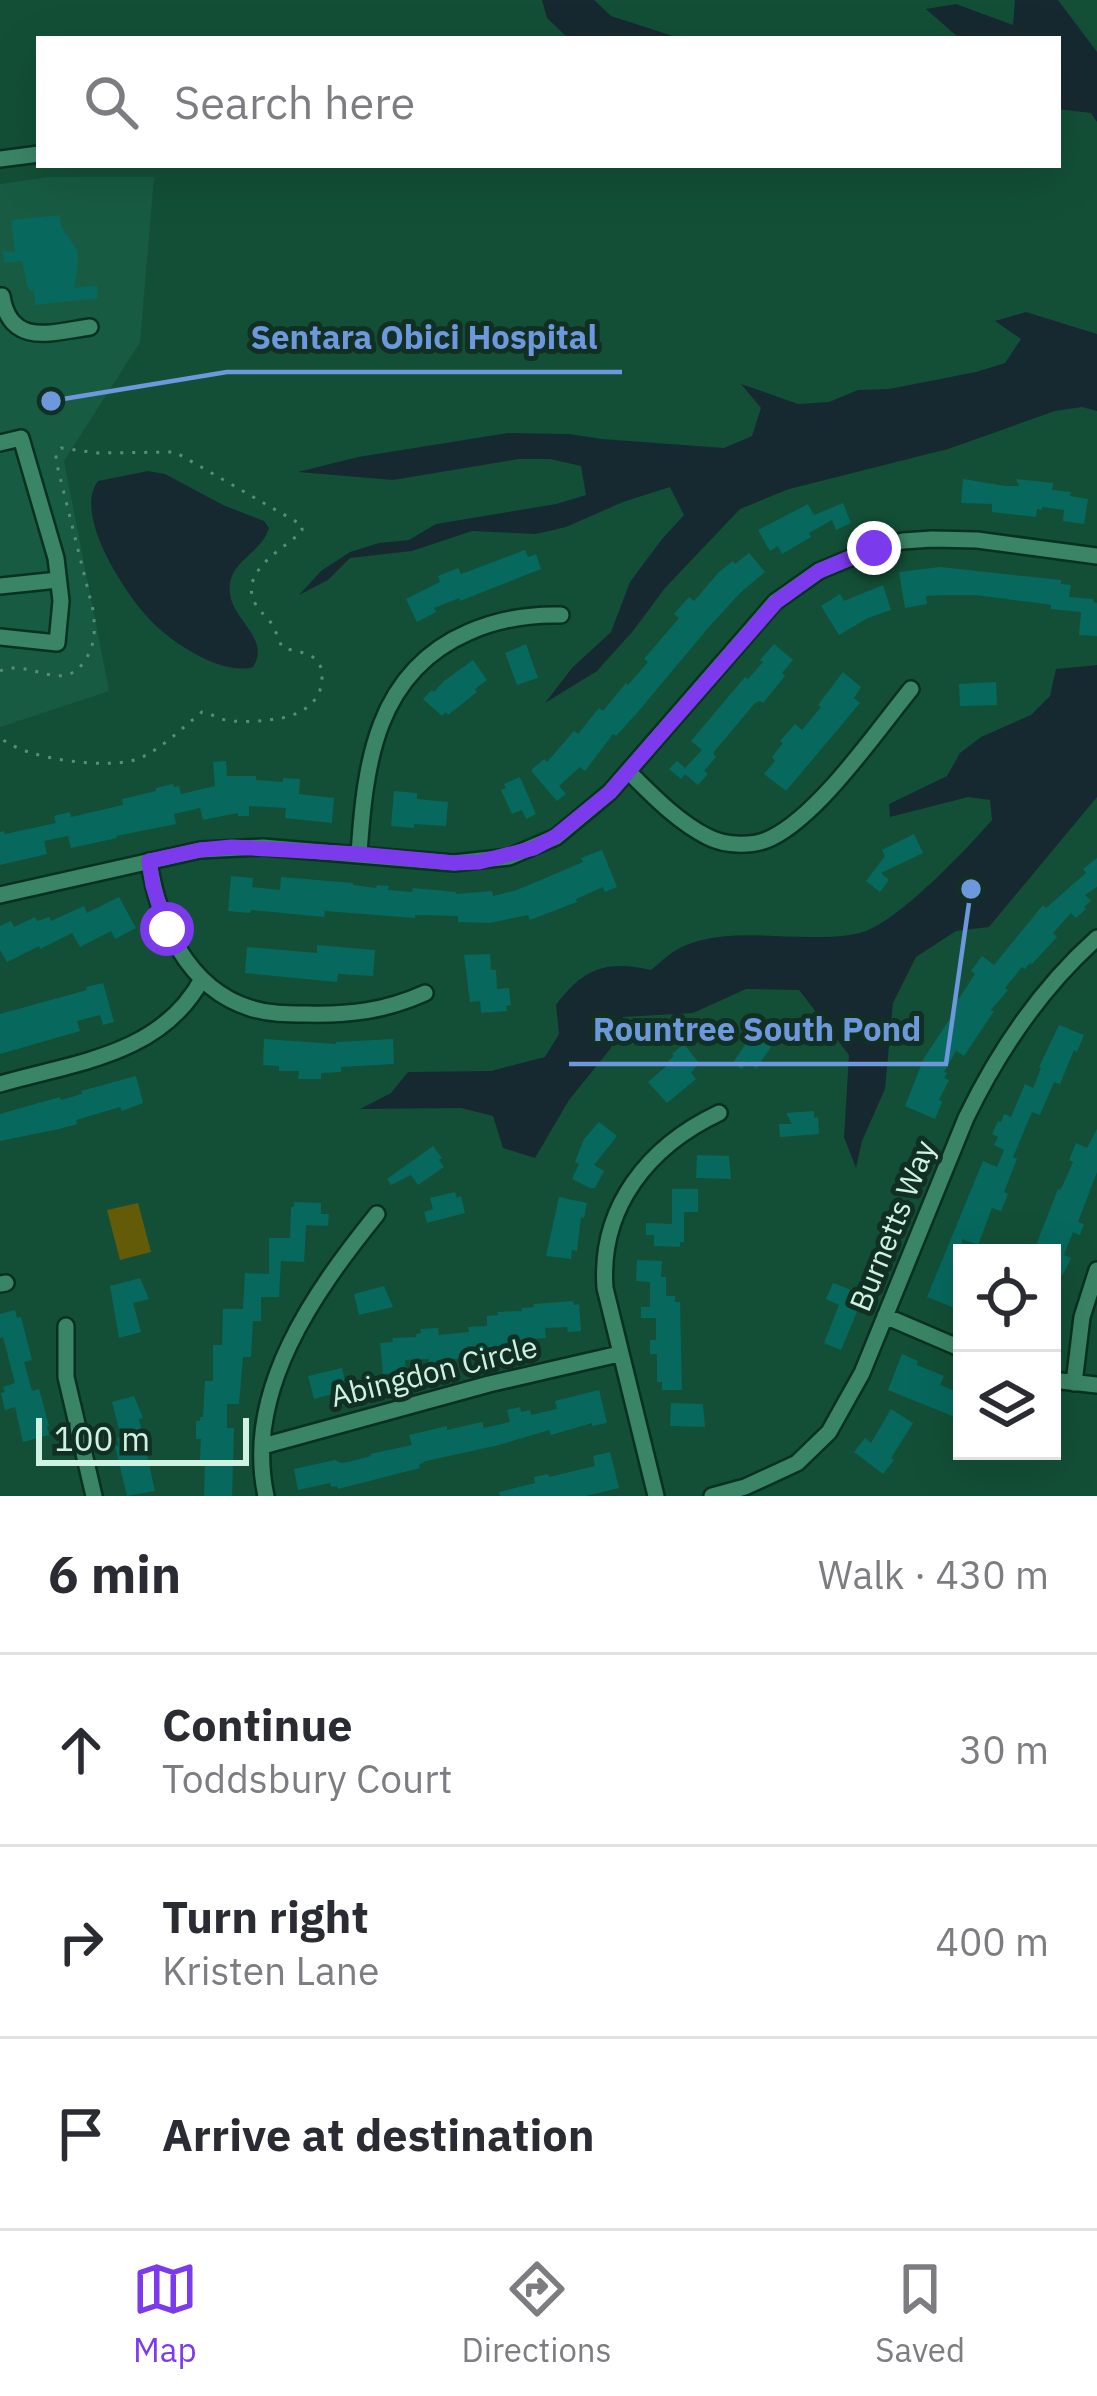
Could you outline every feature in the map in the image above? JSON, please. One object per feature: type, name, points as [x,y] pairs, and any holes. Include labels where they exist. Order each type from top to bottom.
[{"type":"street","points":[[0,159],[36,154]]},
{"type":"street","points":[[1,291],[11,322],[22,330],[34,334],[90,327]]},
{"type":"street","points":[[0,443],[20,438],[56,558],[61,601],[57,643],[0,637]]},
{"type":"street","points":[[0,895],[232,847],[454,863],[509,856],[556,836],[581,818],[629,772],[776,602],[819,571],[903,541],[932,539],[1097,556]]},
{"type":"street","points":[[0,586],[58,580]]},
{"type":"street","points":[[359,854],[372,760],[391,700],[402,682],[434,650],[486,624],[514,617],[561,615]]},
{"type":"street","points":[[629,772],[708,837],[737,844],[770,839],[830,789],[911,689]]},
{"type":"street","points":[[149,861],[167,929],[180,952],[202,979],[232,1001],[273,1013],[331,1016],[385,1009],[425,993]]},
{"type":"street","name":"Burnetts Way","points":[[712,1496],[772,1477],[797,1463],[843,1411],[983,1084],[1039,1002],[1097,938]]},
{"type":"street","points":[[0,1084],[148,1038],[180,1011],[202,979]]},
{"type":"street","points":[[656,1496],[604,1288],[605,1253],[621,1204],[646,1164],[689,1127],[719,1113]]},
{"type":"street","points":[[266,1496],[262,1445],[279,1367],[325,1283],[377,1214]]},
{"type":"street","points":[[1074,1383],[1082,1317],[1097,1270]]},
{"type":"street","points":[[885,1316],[953,1345]]},
{"type":"street","points":[[66,1326],[66,1378],[94,1496]]},
{"type":"street","name":"Abingdon Circle","points":[[262,1445],[620,1354]]},
{"type":"street","points":[[1061,1381],[1097,1385]]},
{"type":"path","points":[[0,670],[12,666],[70,676],[92,647],[93,610],[56,460],[61,448],[98,453],[175,452],[302,525],[298,535],[259,568],[251,581],[251,593],[282,647],[317,660],[322,687],[311,705],[276,719],[220,719],[202,712],[152,751],[124,764],[42,754],[7,744],[0,737]]},
{"type":"shaded area","points":[[49,177],[154,177],[140,342],[64,461],[109,691],[0,727],[0,184]]},
{"type":"shaded area","points":[[138,1203],[151,1252],[120,1260],[107,1210]]},
{"type":"water","points":[[542,0],[594,0],[611,16],[673,36],[566,36],[547,18]]},
{"type":"water","points":[[1015,0],[1058,0],[1097,52],[1097,122],[1091,113],[1061,109],[1061,36],[957,36],[926,9],[956,4],[1013,25]]},
{"type":"water","points":[[1026,312],[1097,334],[1097,411],[1082,407],[1055,411],[948,449],[789,489],[740,509],[665,588],[597,671],[545,703],[572,668],[611,632],[630,582],[684,515],[670,487],[536,534],[472,531],[412,551],[350,558],[328,580],[299,595],[321,571],[350,552],[409,540],[436,524],[586,495],[581,466],[550,459],[519,459],[393,480],[298,472],[358,457],[508,433],[724,448],[752,436],[761,408],[741,384],[798,404],[976,372],[1005,363],[1021,339],[995,321]]},
{"type":"water","points":[[148,471],[165,474],[264,521],[269,528],[237,568],[230,587],[234,607],[258,649],[253,667],[214,663],[173,640],[142,611],[117,576],[97,534],[92,496],[98,481]]},
{"type":"water","points":[[1097,665],[1097,797],[989,927],[956,931],[916,957],[893,1003],[885,1089],[862,1141],[856,1168],[844,1137],[849,1055],[799,990],[746,989],[693,1013],[623,1017],[611,1048],[569,1100],[535,1158],[503,1148],[493,1116],[461,1108],[360,1109],[391,1093],[408,1072],[491,1071],[545,1057],[559,1034],[556,1005],[576,983],[597,970],[621,966],[651,970],[673,952],[705,940],[839,936],[881,923],[932,882],[992,820],[990,800],[968,797],[890,817],[889,804],[947,776],[960,753],[981,737],[1031,715],[1050,696],[1056,669]]},
{"type":"building","points":[[60,215],[61,226],[77,250],[74,288],[97,285],[98,298],[35,305],[22,261],[4,263],[3,251],[15,252],[11,220]]},
{"type":"building","points":[[963,479],[1005,486],[1019,486],[1016,479],[1053,483],[1052,490],[1088,499],[1084,524],[1063,521],[1064,510],[1042,507],[1036,517],[992,512],[992,504],[961,503]]},
{"type":"building","points":[[843,503],[851,523],[836,530],[832,520],[782,554],[778,546],[770,551],[758,530],[808,504],[814,515]]},
{"type":"building","points":[[525,550],[528,557],[536,554],[541,569],[434,608],[436,612],[417,622],[406,599],[440,582],[438,576],[458,568],[461,574]]},
{"type":"building","points":[[749,553],[765,572],[708,628],[585,771],[580,767],[559,786],[566,794],[557,801],[532,769],[544,759],[547,762],[574,731],[578,734],[599,708],[603,711],[628,685],[679,618],[674,614],[689,597],[694,601],[719,572]]},
{"type":"building","points":[[940,567],[1061,580],[1071,585],[1069,597],[1097,603],[1097,636],[1079,635],[1081,612],[1051,609],[1046,604],[944,595],[926,596],[927,604],[905,608],[899,572]]},
{"type":"building","points":[[883,585],[891,610],[839,635],[821,606],[840,594],[844,601]]},
{"type":"building","points":[[526,644],[538,678],[517,685],[505,653]]},
{"type":"building","points":[[774,644],[793,660],[782,673],[785,676],[713,753],[716,757],[698,785],[685,774],[681,779],[669,769],[677,761],[685,768],[702,750],[691,741]]},
{"type":"building","points":[[473,660],[487,680],[442,716],[423,699]]},
{"type":"building","points":[[843,672],[861,687],[854,698],[860,703],[786,791],[764,774],[775,761],[772,757],[795,724],[802,730]]},
{"type":"building","points":[[996,682],[997,705],[960,706],[959,684]]},
{"type":"building","points":[[226,761],[227,776],[283,782],[283,778],[300,779],[299,794],[334,798],[332,823],[285,818],[286,808],[249,806],[249,816],[238,813],[203,820],[200,808],[174,814],[176,824],[71,848],[68,836],[44,841],[47,854],[0,865],[0,832],[56,823],[54,816],[70,812],[71,817],[123,805],[122,799],[173,784],[181,794],[215,786],[213,762]]},
{"type":"building","points":[[520,777],[536,814],[526,819],[522,810],[512,814],[501,790]]},
{"type":"building","points":[[394,791],[448,802],[446,826],[391,826]]},
{"type":"building","points":[[914,834],[923,853],[881,873],[889,880],[880,892],[866,881],[885,856],[882,850]]},
{"type":"building","points":[[602,850],[617,887],[605,892],[603,887],[530,920],[528,915],[489,923],[458,922],[458,916],[415,918],[325,911],[324,917],[228,911],[231,876],[253,878],[252,887],[280,890],[281,877],[412,892],[413,888],[456,894],[492,891],[493,896],[517,890]]},
{"type":"building","points":[[1097,858],[1097,887],[1085,895],[1091,901],[1086,909],[1076,918],[1071,913],[1053,933],[1057,937],[1032,964],[1022,967],[964,1056],[956,1051],[944,1072],[949,1080],[935,1119],[905,1106],[924,1058],[957,1008],[982,956],[994,965],[1043,905],[1046,908]]},
{"type":"building","points":[[119,897],[136,928],[115,939],[111,931],[80,947],[72,933],[7,962],[0,950],[0,926],[11,921],[14,927],[35,917],[51,921],[84,906],[87,913]]},
{"type":"building","points":[[317,945],[375,950],[373,976],[338,974],[337,982],[245,973],[247,947],[317,953]]},
{"type":"building","points":[[490,954],[497,989],[509,988],[511,1005],[506,1006],[507,1011],[481,1013],[480,1001],[470,1002],[464,955]]},
{"type":"building","points":[[103,983],[114,1022],[103,1025],[100,1015],[77,1021],[80,1031],[0,1054],[0,1014]]},
{"type":"building","points":[[1059,1025],[1084,1035],[1060,1084],[1054,1082],[1040,1115],[1032,1112],[1013,1157],[1017,1159],[1001,1211],[992,1208],[978,1244],[962,1239],[962,1244],[953,1244],[953,1307],[927,1297],[983,1161],[997,1167],[1004,1150],[994,1145],[998,1137],[992,1134],[998,1121],[1004,1114],[1011,1117],[1025,1084],[1033,1088]]},
{"type":"building","points":[[754,1031],[771,1047],[756,1069],[748,1061],[742,1069],[733,1063]]},
{"type":"building","points":[[264,1039],[336,1044],[393,1039],[394,1064],[341,1067],[341,1072],[321,1073],[321,1079],[298,1079],[299,1071],[263,1065]]},
{"type":"building","points":[[684,1044],[699,1063],[691,1073],[696,1079],[667,1103],[648,1082]]},
{"type":"building","points":[[136,1076],[143,1103],[0,1141],[0,1114]]},
{"type":"building","points":[[814,1111],[819,1134],[780,1137],[779,1124],[792,1124],[786,1113]]},
{"type":"building","points":[[599,1122],[617,1136],[594,1165],[604,1171],[595,1188],[590,1188],[572,1179],[584,1139]]},
{"type":"building","points":[[1097,1129],[1097,1172],[1078,1222],[1084,1224],[1080,1235],[1073,1232],[1064,1255],[1071,1258],[1061,1276],[1061,1244],[1037,1244],[1073,1162],[1069,1160],[1076,1143],[1087,1148]]},
{"type":"building","points":[[433,1146],[444,1167],[418,1185],[411,1175],[391,1185],[387,1179]]},
{"type":"building","points":[[697,1155],[729,1156],[731,1179],[696,1178]]},
{"type":"building","points":[[672,1189],[698,1189],[698,1212],[684,1212],[680,1247],[654,1246],[654,1235],[646,1235],[646,1223],[672,1224]]},
{"type":"building","points":[[455,1192],[457,1198],[461,1196],[465,1213],[427,1223],[424,1212],[433,1209],[430,1198]]},
{"type":"building","points":[[559,1197],[587,1203],[571,1259],[546,1256]]},
{"type":"building","points":[[294,1202],[321,1203],[321,1214],[329,1214],[328,1226],[306,1225],[304,1262],[281,1261],[279,1297],[261,1297],[261,1321],[253,1321],[251,1357],[243,1357],[239,1404],[227,1404],[227,1428],[234,1428],[232,1496],[204,1496],[205,1460],[200,1460],[196,1421],[203,1417],[205,1381],[213,1381],[213,1345],[222,1345],[223,1309],[243,1309],[245,1273],[269,1274],[269,1238],[290,1238]]},
{"type":"building","points":[[637,1260],[662,1261],[666,1296],[680,1302],[682,1390],[662,1390],[662,1382],[657,1382],[657,1354],[650,1354],[650,1340],[656,1340],[656,1318],[641,1318],[641,1307],[650,1307],[650,1282],[636,1281]]},
{"type":"building","points":[[140,1278],[149,1299],[133,1303],[141,1332],[119,1338],[110,1286]]},
{"type":"building","points":[[833,1283],[864,1295],[841,1350],[824,1343],[839,1305],[826,1299]]},
{"type":"building","points":[[384,1286],[393,1307],[359,1315],[354,1294]]},
{"type":"building","points":[[579,1304],[581,1331],[545,1328],[546,1338],[475,1348],[476,1357],[441,1360],[441,1366],[429,1367],[429,1359],[405,1360],[406,1372],[383,1374],[380,1343],[393,1342],[392,1338],[416,1337],[420,1329],[438,1328],[439,1335],[469,1332],[468,1327],[487,1326],[487,1316],[497,1312]]},
{"type":"building","points":[[15,1310],[32,1360],[24,1362],[32,1391],[39,1389],[49,1426],[49,1435],[23,1442],[15,1407],[5,1410],[1,1393],[3,1387],[15,1383],[0,1338],[0,1314]]},
{"type":"building","points":[[902,1354],[944,1376],[940,1385],[953,1390],[953,1416],[888,1390]]},
{"type":"building","points":[[342,1368],[347,1390],[314,1399],[308,1376]]},
{"type":"building","points":[[599,1390],[607,1423],[551,1435],[549,1430],[338,1489],[330,1483],[298,1490],[294,1469],[335,1460],[348,1462],[412,1445],[409,1435],[447,1426],[447,1430],[482,1422],[484,1428],[510,1422],[507,1410],[520,1407],[531,1415],[557,1409],[555,1401]]},
{"type":"building","points":[[134,1396],[143,1418],[139,1419],[155,1491],[127,1496],[115,1446],[121,1437],[112,1402]]},
{"type":"building","points":[[671,1403],[703,1404],[705,1427],[670,1426]]},
{"type":"building","points":[[891,1409],[913,1423],[883,1474],[854,1452],[865,1438],[871,1443]]},
{"type":"building","points":[[610,1452],[619,1488],[586,1496],[500,1496],[499,1492],[535,1483],[534,1477],[595,1466],[593,1456]]},
{"type":"place","name":"Sentara Obici Hospital","points":[[51,401]]},
{"type":"place","name":"Rountree South Pond","points":[[971,889]]},
{"type":"route","points":[[167,929],[149,861],[200,850],[263,847],[454,863],[479,862],[534,848],[581,818],[610,792],[794,586],[874,548]]}]
